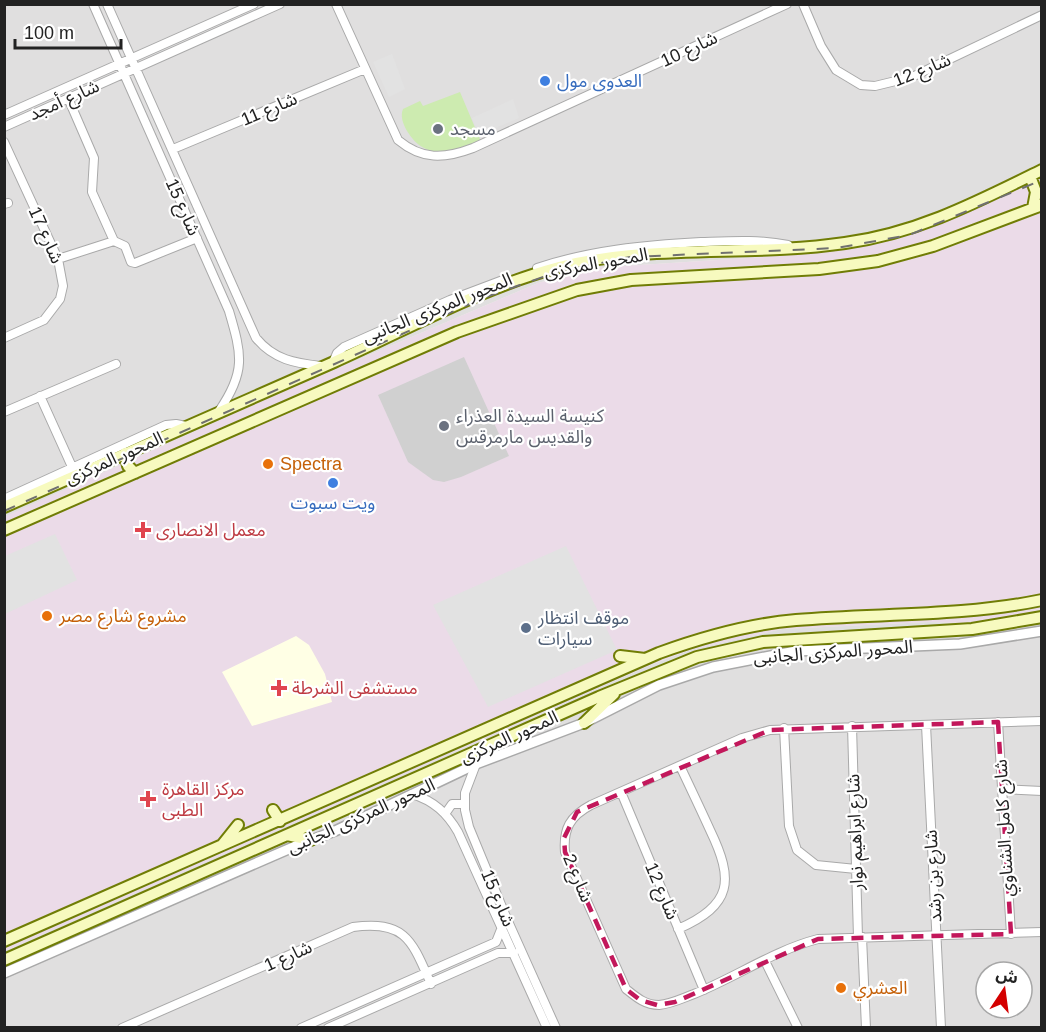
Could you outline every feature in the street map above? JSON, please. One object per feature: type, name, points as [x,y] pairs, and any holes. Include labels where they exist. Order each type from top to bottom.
[{"type":"main road","name":"المحور المركزى","points":[[4,507],[476,297],[537,274],[570,265],[660,252],[799,248],[847,243],[895,233],[964,209],[1041,170]]},
{"type":"main road","points":[[1030,176],[1036,192],[1037,207]]},
{"type":"main road","name":"المحور المركزى","points":[[4,530],[135,473],[206,448],[457,332],[589,286],[663,278],[854,265],[933,246],[1037,207]]},
{"type":"main road","points":[[125,453],[128,466],[135,473]]},
{"type":"main road","name":"المحور المركزى","points":[[7,940],[645,659],[726,632],[795,620],[971,612],[1041,600]]},
{"type":"main road","points":[[874,616],[872,621],[874,627],[900,633]]},
{"type":"main road","name":"المحور المركزى","points":[[4,960],[619,689],[697,657],[778,640],[972,629],[1041,617]]},
{"type":"main road","points":[[831,618],[855,621],[859,627],[856,634]]},
{"type":"main road","points":[[620,656],[645,659]]},
{"type":"main road","points":[[584,723],[619,689]]},
{"type":"main road","points":[[273,810],[280,821]]},
{"type":"main road","points":[[220,847],[238,825]]},
{"type":"main road","points":[[286,835],[311,840]]},
{"type":"main road","points":[[65,901],[70,913]]},
{"type":"main road","points":[[54,920],[52,927],[56,932],[72,931]]},
{"type":"main road","points":[[7,940],[27,938],[30,942],[28,949]]},
{"type":"street","name":"شارع 15","points":[[93,4],[228,311],[240,353],[238,378],[219,411]]},
{"type":"street","name":"شارع 15","points":[[107,4],[256,338],[283,360],[328,364]]},
{"type":"street","name":"شارع أمجد","points":[[4,127],[280,4]]},
{"type":"street","name":"شارع 10","points":[[336,4],[398,140],[420,154],[433,157],[448,156],[473,148],[787,4]]},
{"type":"street","name":"شارع 12","points":[[803,4],[821,46],[836,70],[861,85],[875,86],[912,77],[1041,15]]},
{"type":"street","name":"شارع أمجد","points":[[4,115],[251,5]]},
{"type":"street","points":[[251,5],[255,15]]},
{"type":"street","name":"شارع 11","points":[[173,149],[365,69]]},
{"type":"street","points":[[68,98],[94,158],[92,192],[114,241],[125,246],[131,262],[135,263],[197,238]]},
{"type":"street","name":"شارع 17","points":[[4,142],[58,259],[63,286],[54,310],[44,320],[4,338]]},
{"type":"street","points":[[58,259],[114,241]]},
{"type":"street","points":[[4,412],[116,364]]},
{"type":"street","points":[[40,396],[73,469]]},
{"type":"street","points":[[4,498],[73,469],[166,425],[176,423],[186,426]]},
{"type":"street","name":"المحور المركزى الجانبى","points":[[4,973],[311,840],[476,764],[584,723],[659,685],[740,660],[796,651],[960,644],[1041,631]]},
{"type":"street","name":"شارع 2","points":[[1041,721],[784,728],[749,736],[578,812],[568,824],[564,837],[565,852],[626,989],[640,1000],[657,1005],[675,1002],[818,939],[1041,932]]},
{"type":"street","name":"شارع كامل الشناوي","points":[[998,722],[1011,934]]},
{"type":"street","name":"شارع بن رشد","points":[[926,725],[941,1028]]},
{"type":"street","name":"شارع ابراهيم نوار","points":[[852,726],[856,869],[866,1028]]},
{"type":"street","points":[[784,728],[789,826],[797,850],[816,865],[856,869]]},
{"type":"street","name":"شارع 15","points":[[476,764],[470,776],[465,804],[475,843],[548,1028]]},
{"type":"street","points":[[678,929],[712,910],[723,894],[727,876],[723,857],[680,766]]},
{"type":"street","points":[[1002,789],[1041,792]]},
{"type":"street","name":"شارع 12","points":[[621,792],[704,990]]},
{"type":"street","name":"شارع 15","points":[[412,794],[426,799],[446,814],[458,832],[514,953],[556,1028]]},
{"type":"street","points":[[446,814],[452,804],[465,804]]},
{"type":"street","name":"شارع 1","points":[[122,1028],[353,927],[375,924],[396,930],[413,943],[431,984]]},
{"type":"street","points":[[301,1028],[496,942],[502,927]]},
{"type":"street","points":[[328,1028],[498,953],[514,953]]},
{"type":"street","points":[[765,961],[798,1028]]},
{"type":"highlighted area","points":[[998,722],[1011,934],[818,939],[675,1002],[657,1005],[640,1000],[626,989],[565,852],[564,838],[577,812],[770,730]]},
{"type":"shaded area","points":[[4,5],[1041,5],[1041,170],[906,227],[844,244],[794,255],[593,268],[538,283],[273,396],[5,517]]},
{"type":"shaded area","points":[[392,54],[405,89],[389,97],[373,62]]},
{"type":"shaded area","points":[[513,99],[519,118],[479,135],[472,118]]},
{"type":"shaded area","points":[[1041,170],[1041,609],[1004,619],[962,623],[928,622],[782,629],[690,650],[648,666],[5,951],[4,517],[273,396],[538,283],[593,268],[794,255],[844,244],[906,227]]},
{"type":"shaded area","name":"كنيسة السيدة العذراء والقديس مارمرقس","points":[[464,357],[509,456],[461,477],[444,482],[433,480],[408,462],[378,395]]},
{"type":"shaded area","points":[[55,534],[77,580],[5,614],[5,556]]},
{"type":"shaded area","name":"موقف انتظار سيارات","points":[[566,546],[617,650],[488,707],[433,605]]},
{"type":"shaded area","points":[[1041,609],[1041,1027],[5,1027],[4,951],[648,666],[690,650],[782,629],[928,622],[962,623],[1004,619]]},
{"type":"shaded area","name":"مستشفى الشرطة","points":[[296,636],[309,645],[325,674],[332,702],[252,726],[222,672]]},
{"type":"green space","points":[[460,92],[482,144],[461,150],[440,152],[431,151],[414,141],[403,123],[403,109],[420,101],[423,106]]},
{"type":"railway","points":[[4,511],[483,298],[557,272],[630,257],[837,248],[909,235],[1042,180]]},
{"type":"place","name":"العدوى مول","points":[[545,81]]},
{"type":"place","name":"مسجد","points":[[438,129]]},
{"type":"place","name":"كنيسة السيدة العذراء والقديس مارمرقس","points":[[444,426]]},
{"type":"place","name":"Spectra","points":[[268,464]]},
{"type":"place","name":"ويت سبوت","points":[[333,483]]},
{"type":"place","name":"معمل الانصارى","points":[[143,530]]},
{"type":"place","name":"مشروع شارع مصر","points":[[47,616]]},
{"type":"place","name":"موقف انتظار سيارات","points":[[526,628]]},
{"type":"place","name":"مستشفى الشرطة","points":[[279,688]]},
{"type":"place","name":"مركز القاهرة الطبى","points":[[148,799]]},
{"type":"place","name":"العشري","points":[[841,988]]}]
